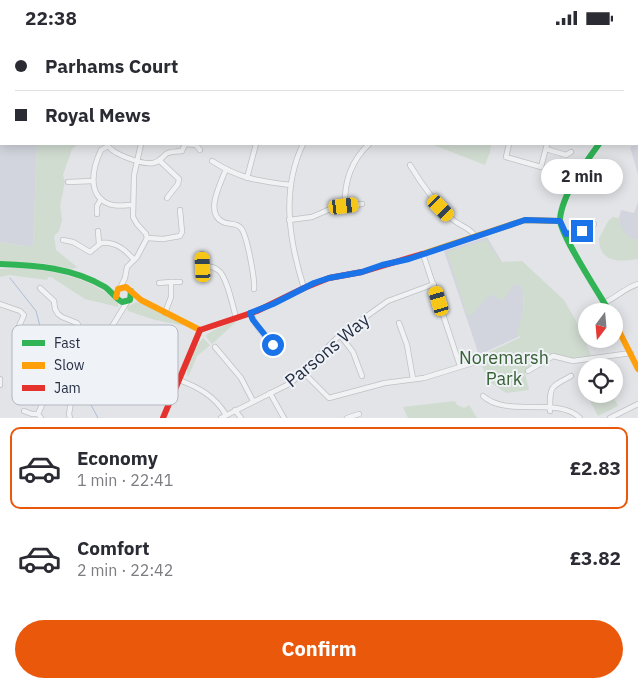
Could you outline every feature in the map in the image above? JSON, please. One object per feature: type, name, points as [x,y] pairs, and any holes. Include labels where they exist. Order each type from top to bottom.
[{"type":"street","points":[[133,205],[110,204],[101,199],[96,192],[93,181],[94,169],[100,152],[107,145],[115,153],[152,164],[160,161],[167,153],[182,151],[185,145]]},
{"type":"street","points":[[118,299],[119,288],[125,278],[127,267],[134,261],[147,238],[146,233],[134,220],[134,175],[141,145]]},
{"type":"street","points":[[198,145],[200,150]]},
{"type":"street","points":[[247,178],[256,145]]},
{"type":"street","points":[[303,145],[296,160],[291,185],[290,220],[294,254],[304,288]]},
{"type":"street","points":[[344,206],[347,181],[351,169],[359,154],[368,145]]},
{"type":"street","points":[[506,157],[509,145]]},
{"type":"street","points":[[599,145],[578,174],[563,207],[560,221],[604,303],[614,299],[629,287],[638,284]]},
{"type":"street","points":[[541,167],[546,147],[567,156]]},
{"type":"street","points":[[500,156],[547,169]]},
{"type":"street","points":[[160,161],[179,179],[178,184],[167,197]]},
{"type":"street","points":[[212,161],[247,178],[291,185]]},
{"type":"street","points":[[410,165],[430,196],[452,219],[470,230],[476,237]]},
{"type":"street","points":[[226,169],[216,192],[215,213],[222,222],[237,225],[244,232],[255,281],[254,289]]},
{"type":"street","points":[[68,182],[93,181]]},
{"type":"street","points":[[98,214],[97,206],[101,199]]},
{"type":"street","points":[[290,220],[312,217],[330,209],[362,204]]},
{"type":"street","points":[[147,238],[163,239],[180,236],[182,232],[180,210]]},
{"type":"street","points":[[107,288],[130,290],[140,300],[200,330],[273,304],[329,278],[362,272],[423,254],[525,220],[560,221]]},
{"type":"street","points":[[566,234],[582,231],[588,225],[594,224]]},
{"type":"street","points":[[63,240],[73,242],[90,252],[98,244],[98,231]]},
{"type":"street","points":[[98,244],[106,242],[117,245],[134,261]]},
{"type":"street","points":[[202,253],[203,269],[216,269],[221,273],[236,318]]},
{"type":"street","points":[[423,254],[460,366]]},
{"type":"street","points":[[0,264],[52,268],[85,278],[107,288],[118,299],[122,309]]},
{"type":"street","points":[[113,325],[132,296],[125,278]]},
{"type":"street","points":[[166,313],[171,297],[171,282]]},
{"type":"street","points":[[159,283],[180,282]]},
{"type":"street","name":"Parsons Way","points":[[223,417],[252,401],[285,387],[340,335],[388,301],[434,284]]},
{"type":"street","points":[[40,288],[53,300],[56,311],[62,317],[78,325]]},
{"type":"street","points":[[118,299],[128,301],[140,300]]},
{"type":"street","points":[[0,305],[20,311],[24,315],[20,325]]},
{"type":"street","points":[[250,313],[272,346],[280,350]]},
{"type":"street","points":[[399,323],[407,345],[413,379]]},
{"type":"street","points":[[200,330],[179,380],[207,393],[217,403],[223,417]]},
{"type":"street","points":[[340,335],[353,352],[362,375]]},
{"type":"street","points":[[623,338],[638,368]]},
{"type":"street","points":[[215,347],[241,378],[252,401]]},
{"type":"street","points":[[528,371],[553,356],[573,361],[631,353]]},
{"type":"street","points":[[329,398],[385,383],[424,378],[479,361]]},
{"type":"street","points":[[303,372],[334,404]]},
{"type":"street","points":[[550,411],[550,393],[553,386],[571,376]]},
{"type":"street","points":[[0,379],[0,385]]},
{"type":"street","points":[[270,393],[284,418]]},
{"type":"street","points":[[483,396],[489,403],[503,411],[568,412],[580,418]]},
{"type":"street","points":[[610,418],[638,404]]},
{"type":"street","points":[[70,405],[70,418]]},
{"type":"street","points":[[163,418],[168,405]]},
{"type":"street","points":[[235,410],[241,418]]},
{"type":"street","points":[[24,411],[40,416]]},
{"type":"street","points":[[347,418],[359,414]]},
{"type":"shaded area","points":[[0,145],[37,145],[33,246],[0,242]]},
{"type":"shaded area","points":[[638,145],[638,174],[630,147]]},
{"type":"shaded area","points":[[638,202],[638,240],[632,239],[625,234],[620,227],[619,218],[621,210],[634,213]]},
{"type":"shaded area","points":[[487,237],[502,262],[525,268],[522,335],[479,355],[444,251]]},
{"type":"green space","points":[[37,145],[77,145],[72,149],[63,175],[65,182],[60,206],[62,220],[59,231],[54,236],[56,250],[77,267],[72,269],[42,263],[0,262],[0,242],[33,246]]},
{"type":"green space","points":[[434,145],[491,145],[485,165]]},
{"type":"green space","points":[[613,217],[619,218],[621,226],[627,235],[638,240],[638,259],[611,259],[602,252],[599,238]]},
{"type":"green space","name":"Noremarsh Park","points":[[486,240],[501,262],[522,261],[564,300],[578,324],[578,348],[588,348],[591,356],[574,360],[549,354],[535,367],[525,373],[529,390],[506,393],[487,380],[481,362],[491,351],[521,337],[517,335],[523,311],[523,292],[521,286],[514,284],[503,301],[491,294],[472,315],[467,315],[447,252]]},
{"type":"green space","points":[[17,268],[57,273],[84,281],[108,294],[118,303],[118,307],[85,299],[51,277],[48,277],[47,280],[9,275],[0,277],[0,269]]},
{"type":"green space","points":[[136,302],[144,304],[186,326],[155,320],[128,311],[127,307]]},
{"type":"green space","points":[[238,320],[212,344],[207,338],[206,335],[216,329]]},
{"type":"green space","points":[[203,338],[210,345],[197,356],[188,377],[189,362]]},
{"type":"green space","points":[[455,401],[457,405],[464,408],[469,405],[477,418],[408,418],[403,407]]},
{"type":"green space","points":[[591,403],[616,403],[618,406],[598,416]]},
{"type":"waterway","points":[[10,278],[36,311],[40,325]]},
{"type":"waterway","points":[[91,405],[98,418]]},
{"type":"traffic: fast","points":[[598,145],[570,190],[560,219],[566,237],[604,303]]},
{"type":"traffic: fast","points":[[0,264],[41,267],[80,276],[105,287],[122,302],[130,300],[131,291]]},
{"type":"traffic: slow","points":[[422,254],[525,220],[560,221]]},
{"type":"traffic: slow","points":[[116,297],[118,289],[126,287],[141,300],[200,330]]},
{"type":"traffic: slow","points":[[623,339],[638,369]]},
{"type":"traffic: jam","points":[[200,330],[257,311],[329,278],[362,272],[422,254]]},
{"type":"traffic: jam","points":[[178,382],[200,330]]},
{"type":"traffic: jam","points":[[163,418],[168,405]]},
{"type":"route","points":[[273,345],[253,320],[250,313],[273,304],[314,283],[409,259],[525,220],[560,221],[566,234],[582,231]]}]
